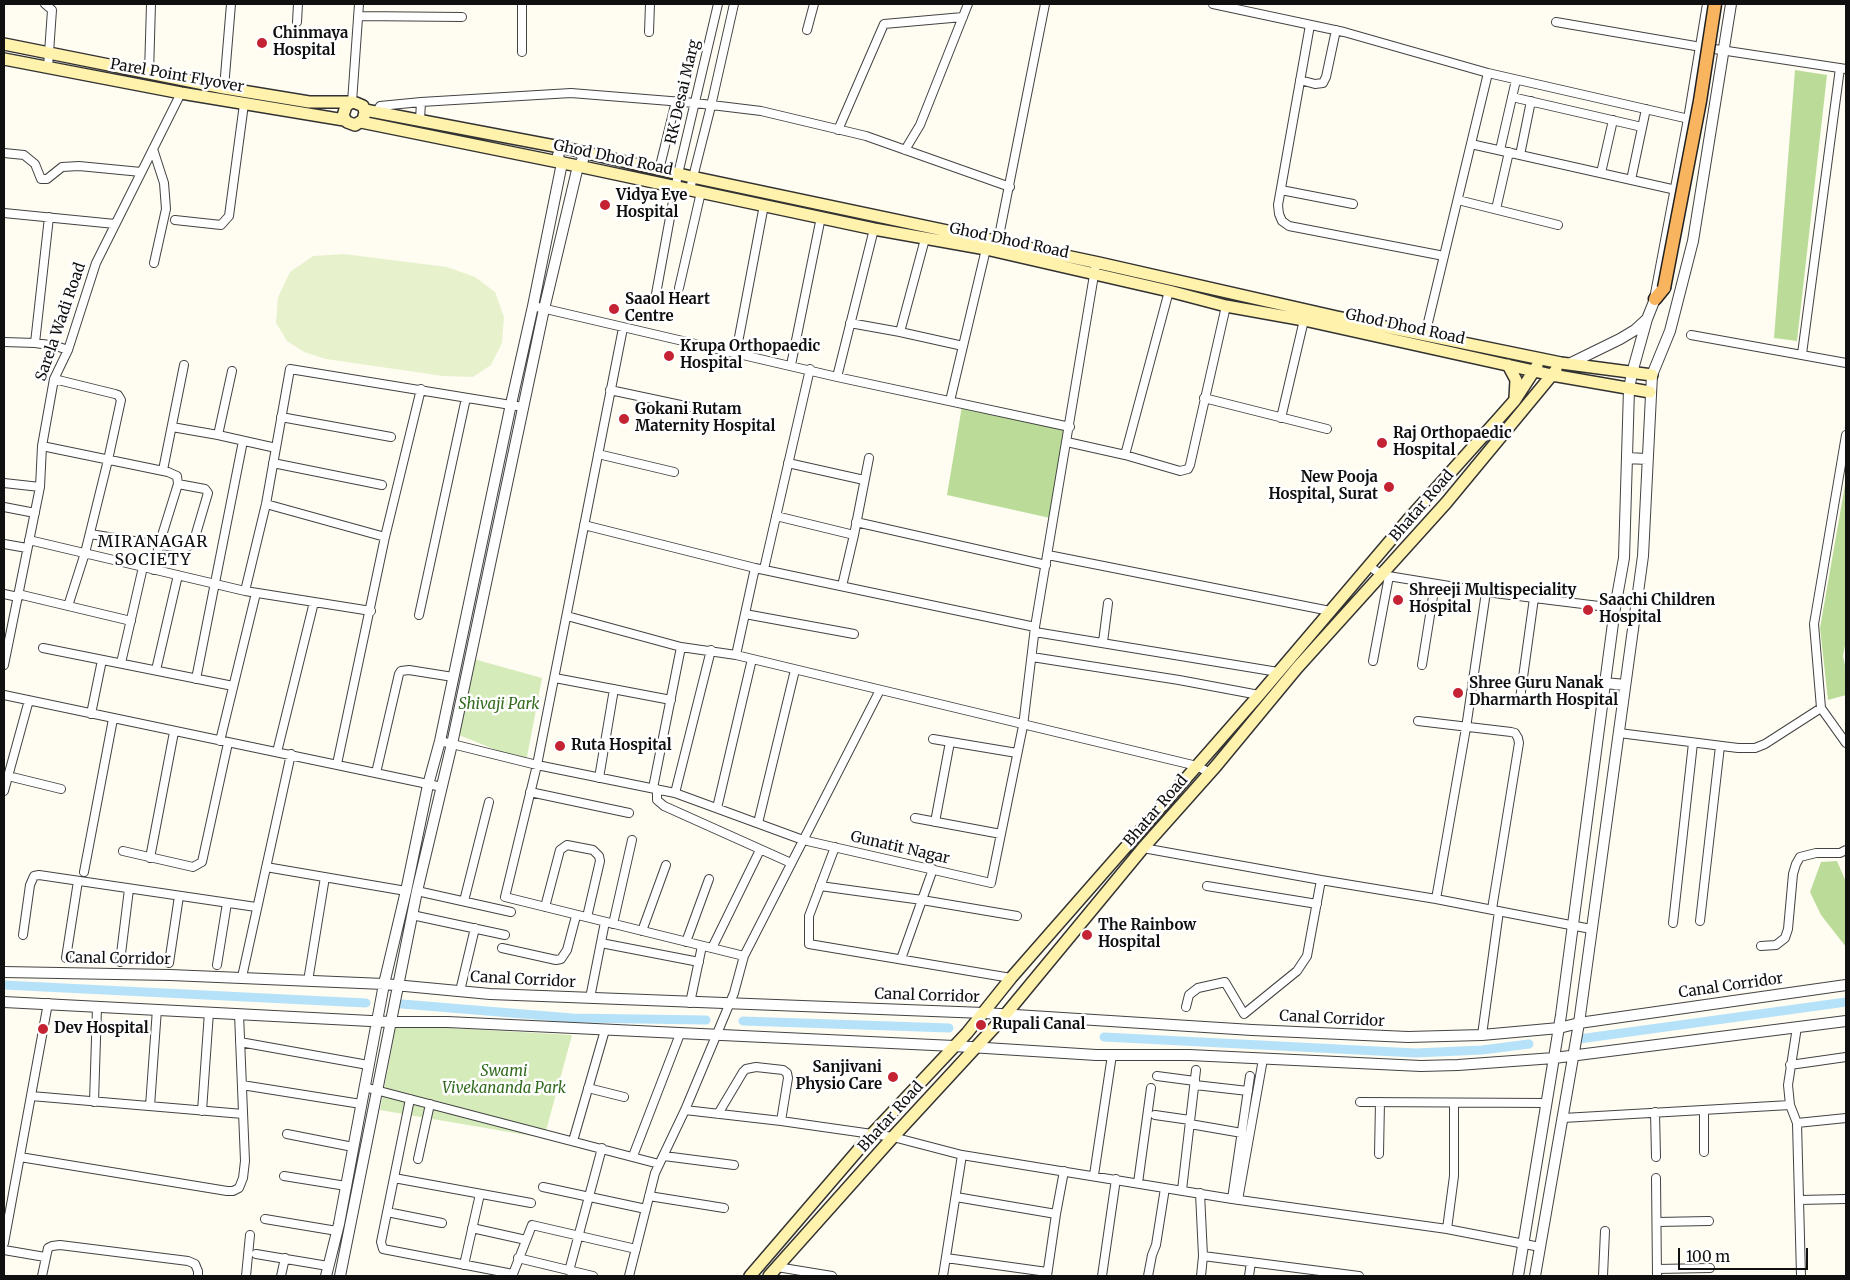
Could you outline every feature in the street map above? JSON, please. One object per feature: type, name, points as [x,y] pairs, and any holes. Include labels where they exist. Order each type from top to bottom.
[{"type":"highway","points":[[1655,299],[1664,288],[1703,84],[1716,4]]},
{"type":"main road","points":[[4,44],[224,88],[309,102],[352,102],[360,104],[365,110],[365,118],[361,122]]},
{"type":"main road","name":"Parel Point Flyover","points":[[4,59],[181,93],[344,120]]},
{"type":"main road","points":[[344,120],[344,109],[352,102]]},
{"type":"main road","points":[[365,110],[565,148],[659,170],[998,241],[1337,317],[1566,363],[1652,375]]},
{"type":"main road","name":"Ghod Dhod Road","points":[[344,120],[352,125],[361,122],[924,239],[986,249],[1226,306],[1304,320],[1534,371],[1650,392]]},
{"type":"main road","points":[[750,1276],[872,1134],[984,1013],[1011,978],[1515,400],[1541,358]]},
{"type":"main road","name":"Bhatar Road","points":[[769,1276],[1005,1014],[1143,848],[1210,773],[1297,668],[1385,576],[1528,401],[1552,374],[1566,363]]},
{"type":"main road","points":[[1508,365],[1516,380],[1515,400]]},
{"type":"main road","points":[[1528,401],[1556,385],[1584,380]]},
{"type":"street","points":[[45,4],[54,7],[48,67]]},
{"type":"street","points":[[149,73],[151,4]]},
{"type":"street","points":[[224,88],[231,4]]},
{"type":"street","points":[[297,22],[298,4]]},
{"type":"street","points":[[352,102],[359,4]]},
{"type":"street","points":[[522,4],[522,52]]},
{"type":"street","points":[[649,32],[650,4]]},
{"type":"street","name":"RK Desai Marg","points":[[656,294],[675,186],[718,4]]},
{"type":"street","points":[[679,288],[695,190],[692,177],[711,106],[734,4]]},
{"type":"street","points":[[807,30],[814,4]]},
{"type":"street","points":[[904,150],[920,126],[968,4]]},
{"type":"street","points":[[998,241],[1046,4]]},
{"type":"street","points":[[1213,4],[1336,30],[1488,73],[1690,120]]},
{"type":"street","points":[[1518,1276],[1559,1028],[1615,608],[1624,558],[1632,372],[1647,319],[1655,299],[1690,120],[1708,4]]},
{"type":"street","points":[[1535,1276],[1579,1023],[1643,556],[1652,375],[1670,331],[1693,241],[1731,6]]},
{"type":"street","points":[[358,16],[462,17]]},
{"type":"street","points":[[838,130],[884,24],[912,20],[964,17]]},
{"type":"street","points":[[1556,22],[1701,47],[1843,68],[1802,354]]},
{"type":"street","points":[[1310,25],[1281,190],[1279,214],[1282,222],[1289,226],[1444,256]]},
{"type":"street","points":[[1300,80],[1316,84],[1323,83],[1336,30]]},
{"type":"street","points":[[1425,335],[1488,73]]},
{"type":"street","points":[[1500,150],[1516,80]]},
{"type":"street","name":"Sarela Wadi Road","points":[[4,665],[5,649],[18,596],[40,487],[42,446],[54,379],[68,350],[96,263],[181,93]]},
{"type":"street","points":[[377,112],[380,106],[571,93],[695,103],[761,111],[866,136],[1010,187]]},
{"type":"street","points":[[1512,97],[1642,127]]},
{"type":"street","points":[[659,170],[676,101]]},
{"type":"street","points":[[420,120],[421,102]]},
{"type":"street","points":[[1520,155],[1531,102]]},
{"type":"street","points":[[175,220],[221,225],[229,216],[244,104]]},
{"type":"street","points":[[1631,180],[1646,109]]},
{"type":"street","points":[[1601,173],[1613,120]]},
{"type":"street","points":[[1471,144],[1676,190]]},
{"type":"street","points":[[153,148],[164,183],[166,209],[154,263]]},
{"type":"street","points":[[256,1254],[284,1258],[327,1271],[346,1186],[376,1021],[428,785],[440,741],[533,306],[562,163],[558,158],[558,153],[565,148]]},
{"type":"street","points":[[340,1276],[417,891],[452,744],[544,309],[578,166],[583,160],[581,152]]},
{"type":"street","points":[[1496,209],[1509,152]]},
{"type":"street","points":[[4,153],[24,155],[35,164],[41,179],[47,179],[62,167],[79,166],[141,172]]},
{"type":"street","points":[[1281,190],[1353,204]]},
{"type":"street","points":[[1458,200],[1558,225]]},
{"type":"street","points":[[736,353],[764,205]]},
{"type":"street","points":[[4,212],[115,224]]},
{"type":"street","points":[[35,343],[49,217]]},
{"type":"street","points":[[791,365],[821,217]]},
{"type":"street","points":[[837,377],[874,228]]},
{"type":"street","points":[[900,332],[924,239]]},
{"type":"street","points":[[950,401],[986,249]]},
{"type":"street","points":[[915,818],[1001,834],[1023,726],[1035,629],[1097,263]]},
{"type":"street","points":[[1125,455],[1169,291]]},
{"type":"street","points":[[533,306],[622,328],[810,369],[837,377],[1070,427]]},
{"type":"street","points":[[1068,442],[1125,455],[1180,471],[1188,469],[1226,306]]},
{"type":"street","name":"Bhatar Road","points":[[1566,363],[1629,334],[1647,319]]},
{"type":"street","points":[[1281,418],[1304,320]]},
{"type":"street","points":[[850,323],[963,346]]},
{"type":"street","points":[[622,328],[537,765],[505,897],[744,956]]},
{"type":"street","points":[[1691,335],[1846,363]]},
{"type":"street","points":[[4,342],[35,343],[68,350]]},
{"type":"street","points":[[162,470],[184,365]]},
{"type":"street","points":[[245,591],[266,504],[290,369],[524,407]]},
{"type":"street","points":[[764,569],[810,369]]},
{"type":"street","points":[[218,435],[232,371]]},
{"type":"street","points":[[54,379],[115,394],[120,397],[108,460],[90,534],[68,606]]},
{"type":"street","points":[[337,764],[371,611],[385,537],[421,389]]},
{"type":"street","points":[[610,390],[690,407]]},
{"type":"street","points":[[419,615],[466,398]]},
{"type":"street","points":[[1204,398],[1326,429]]},
{"type":"street","points":[[281,417],[391,437]]},
{"type":"street","points":[[172,427],[276,448]]},
{"type":"street","points":[[1846,435],[1814,624],[1821,708],[1846,743]]},
{"type":"street","points":[[196,679],[243,441]]},
{"type":"street","points":[[42,446],[162,470],[177,476],[178,484],[159,545],[154,570]]},
{"type":"street","points":[[598,454],[674,472]]},
{"type":"street","points":[[842,586],[869,458]]},
{"type":"street","points":[[1627,458],[1647,459]]},
{"type":"street","points":[[273,463],[382,485]]},
{"type":"street","points":[[788,464],[864,480]]},
{"type":"street","points":[[4,483],[40,487]]},
{"type":"street","points":[[90,534],[184,548],[193,543],[208,496],[207,490],[178,484]]},
{"type":"street","points":[[266,504],[385,537]]},
{"type":"street","points":[[4,508],[35,513]]},
{"type":"street","points":[[776,516],[854,535]]},
{"type":"street","points":[[856,522],[1046,565]]},
{"type":"street","points":[[584,525],[755,568],[1035,629],[1278,672]]},
{"type":"street","points":[[4,544],[28,544],[85,553],[245,591],[371,611]]},
{"type":"street","points":[[1048,555],[1330,611]]},
{"type":"street","points":[[1369,566],[1385,576],[1486,592],[1615,608]]},
{"type":"street","points":[[121,663],[143,567]]},
{"type":"street","points":[[736,655],[755,568]]},
{"type":"street","points":[[156,670],[178,575]]},
{"type":"street","points":[[1373,661],[1385,576]]},
{"type":"street","points":[[1422,665],[1435,584]]},
{"type":"street","points":[[1436,899],[1466,728],[1486,592]]},
{"type":"street","points":[[123,851],[193,867],[202,862],[233,686],[256,593]]},
{"type":"street","points":[[4,594],[68,606],[131,621]]},
{"type":"street","points":[[1520,699],[1534,598]]},
{"type":"street","points":[[277,752],[314,602]]},
{"type":"street","points":[[1103,642],[1108,603]]},
{"type":"street","points":[[745,614],[854,634]]},
{"type":"street","points":[[567,616],[682,647],[736,655],[1023,726],[1197,766],[1210,773]]},
{"type":"street","points":[[682,647],[655,789],[657,800],[664,806],[791,863]]},
{"type":"street","points":[[43,648],[233,686]]},
{"type":"street","points":[[675,793],[711,650]]},
{"type":"street","points":[[1032,657],[1179,680],[1259,695]]},
{"type":"street","points":[[717,808],[752,659]]},
{"type":"street","points":[[91,714],[102,660]]},
{"type":"street","points":[[376,773],[398,674],[401,671],[409,670],[453,677]]},
{"type":"street","points":[[758,823],[796,670]]},
{"type":"street","points":[[554,678],[671,700]]},
{"type":"street","points":[[1605,683],[1625,685]]},
{"type":"street","points":[[600,778],[614,689]]},
{"type":"street","points":[[628,1276],[649,1196],[661,1160],[685,1110],[729,1004],[744,956],[880,690]]},
{"type":"street","points":[[4,695],[442,787]]},
{"type":"street","points":[[4,787],[29,700]]},
{"type":"street","points":[[1618,733],[1746,748],[1765,744],[1821,708]]},
{"type":"street","points":[[84,872],[113,719]]},
{"type":"street","points":[[1418,721],[1511,732],[1515,733],[1518,738],[1519,743],[1496,910],[1482,1034]]},
{"type":"street","points":[[150,858],[174,732]]},
{"type":"street","points":[[933,739],[1017,753]]},
{"type":"street","name":"Gunatit Nagar","points":[[440,741],[537,765],[675,793],[802,840],[991,883],[1001,834]]},
{"type":"street","points":[[935,822],[950,742]]},
{"type":"street","points":[[1673,923],[1693,742]]},
{"type":"street","points":[[1700,921],[1720,746]]},
{"type":"street","points":[[242,977],[291,754]]},
{"type":"street","points":[[8,776],[61,789]]},
{"type":"street","points":[[530,792],[629,813]]},
{"type":"street","points":[[464,902],[489,802]]},
{"type":"street","points":[[613,924],[632,840]]},
{"type":"street","points":[[545,907],[560,850],[567,845],[593,850],[600,856],[600,861],[587,918]]},
{"type":"street","points":[[835,847],[808,916],[809,944],[1011,978]]},
{"type":"street","points":[[1143,848],[1436,899],[1592,929]]},
{"type":"street","points":[[712,948],[760,850]]},
{"type":"street","points":[[1760,946],[1776,944],[1785,938],[1788,929],[1793,874],[1800,857],[1816,853],[1840,853],[1846,850]]},
{"type":"street","points":[[642,931],[666,866]]},
{"type":"street","points":[[266,867],[406,891]]},
{"type":"street","points":[[901,959],[934,869]]},
{"type":"street","points":[[23,935],[30,885],[34,876],[39,875],[256,907]]},
{"type":"street","points":[[308,981],[325,877]]},
{"type":"street","points":[[686,942],[709,879]]},
{"type":"street","points":[[1186,1007],[1190,995],[1198,988],[1225,982],[1244,1014],[1296,972],[1307,956],[1321,880]]},
{"type":"street","points":[[66,958],[78,881]]},
{"type":"street","points":[[820,886],[922,900],[1017,916]]},
{"type":"street","points":[[1207,886],[1317,904]]},
{"type":"street","points":[[120,962],[129,889]]},
{"type":"street","points":[[417,891],[511,912]]},
{"type":"street","points":[[169,963],[179,896]]},
{"type":"street","points":[[217,966],[227,902]]},
{"type":"street","points":[[412,915],[506,935]]},
{"type":"street","points":[[502,948],[556,960],[561,959],[567,950],[576,916]]},
{"type":"street","points":[[590,998],[605,922]]},
{"type":"street","points":[[460,991],[475,928]]},
{"type":"street","points":[[600,944],[699,962]]},
{"type":"street","points":[[690,1002],[702,946]]},
{"type":"street","name":"Canal Corridor","points":[[4,972],[242,977],[384,984],[490,994],[984,1013],[1252,1030],[1408,1037],[1559,1028],[1579,1023],[1846,985]]},
{"type":"street","points":[[4,1002],[390,1022],[447,1022],[1112,1055],[1189,1055],[1421,1066],[1554,1058],[1846,1021]]},
{"type":"street","points":[[4,1243],[48,1003]]},
{"type":"street","points":[[94,1102],[97,1007]]},
{"type":"street","points":[[150,1106],[157,1009]]},
{"type":"street","points":[[202,1111],[209,1012]]},
{"type":"street","points":[[20,1157],[233,1192],[239,1188],[243,1178],[245,1161],[239,1014]]},
{"type":"street","points":[[1797,1027],[1788,1085],[1790,1105],[1797,1123],[1801,1276]]},
{"type":"street","points":[[573,1141],[605,1030]]},
{"type":"street","points":[[632,1156],[680,1034]]},
{"type":"street","points":[[240,1042],[368,1066]]},
{"type":"street","points":[[1094,1176],[1112,1055]]},
{"type":"street","points":[[1790,1065],[1846,1057]]},
{"type":"street","points":[[1235,1199],[1263,1059]]},
{"type":"street","points":[[718,1114],[743,1072],[746,1069],[756,1067],[782,1070],[787,1073],[788,1078],[781,1121]]},
{"type":"street","points":[[1182,1190],[1196,1070]]},
{"type":"street","points":[[1157,1076],[1248,1091]]},
{"type":"street","points":[[1235,1199],[1250,1076]]},
{"type":"street","points":[[242,1085],[361,1104]]},
{"type":"street","points":[[364,1087],[632,1156],[734,1165]]},
{"type":"street","points":[[588,1088],[624,1096]]},
{"type":"street","points":[[1138,1183],[1151,1088]]},
{"type":"street","points":[[31,1096],[243,1114]]},
{"type":"street","points":[[410,1099],[381,1242],[383,1249],[513,1274],[532,1225],[636,1249]]},
{"type":"street","points":[[1360,1102],[1546,1103]]},
{"type":"street","points":[[1378,1154],[1380,1102]]},
{"type":"street","points":[[1447,1230],[1454,1176],[1454,1103]]},
{"type":"street","points":[[418,1159],[430,1104]]},
{"type":"street","points":[[1563,1118],[1790,1105]]},
{"type":"street","points":[[685,1110],[893,1137],[962,1155],[1235,1199],[1447,1230],[1540,1247]]},
{"type":"street","points":[[1704,1110],[1704,1152]]},
{"type":"street","points":[[1655,1112],[1656,1157]]},
{"type":"street","points":[[1155,1115],[1242,1133]]},
{"type":"street","points":[[1797,1123],[1846,1118]]},
{"type":"street","points":[[287,1134],[353,1146]]},
{"type":"street","points":[[569,1271],[602,1148]]},
{"type":"street","points":[[943,1276],[962,1155]]},
{"type":"street","points":[[946,1258],[1047,1274],[1064,1171]]},
{"type":"street","points":[[284,1176],[346,1186]]},
{"type":"street","points":[[394,1178],[531,1204]]},
{"type":"street","points":[[1656,1178],[1657,1273],[1710,1268]]},
{"type":"street","points":[[1102,1276],[1116,1179]]},
{"type":"street","points":[[543,1187],[646,1209]]},
{"type":"street","points":[[1148,1276],[1156,1245],[1165,1188]]},
{"type":"street","points":[[1200,1193],[1203,1256],[1201,1276]]},
{"type":"street","points":[[464,1265],[480,1194]]},
{"type":"street","points":[[649,1196],[724,1208]]},
{"type":"street","points":[[956,1197],[1056,1214]]},
{"type":"street","points":[[1799,1200],[1846,1199]]},
{"type":"street","points":[[387,1212],[442,1223]]},
{"type":"street","points":[[265,1219],[337,1231]]},
{"type":"street","points":[[1657,1222],[1709,1220]]},
{"type":"street","points":[[472,1228],[526,1240]]},
{"type":"street","points":[[1603,1276],[1605,1231]]},
{"type":"street","points":[[246,1276],[250,1235]]},
{"type":"street","points":[[42,1276],[48,1248],[60,1245],[178,1260],[195,1264],[198,1276]]},
{"type":"street","points":[[4,1250],[45,1257]]},
{"type":"street","points":[[1203,1256],[1285,1266],[1321,1274],[1358,1276]]},
{"type":"street","points":[[281,1276],[284,1258]]},
{"type":"street","points":[[518,1258],[593,1276]]},
{"type":"street","points":[[1249,1276],[1251,1262]]},
{"type":"street","points":[[1284,1276],[1285,1266]]},
{"type":"street","points":[[777,1267],[831,1276]]},
{"type":"green space","points":[[1795,70],[1827,75],[1797,341],[1774,338]]},
{"type":"green space","points":[[344,254],[447,267],[475,277],[495,292],[504,317],[502,343],[491,365],[473,377],[443,376],[326,359],[304,352],[287,341],[276,323],[278,297],[290,272],[313,256]]},
{"type":"green space","points":[[962,406],[1066,429],[1050,518],[947,495]]},
{"type":"green space","points":[[1846,479],[1846,640],[1843,656],[1846,670],[1846,695],[1828,700],[1820,628]]},
{"type":"green space","name":"Shivaji Park","points":[[470,658],[542,678],[526,762],[454,733]]},
{"type":"green space","points":[[1837,861],[1846,882],[1846,947],[1821,915],[1810,892],[1821,862]]},
{"type":"green space","name":"Swami Vivekananda Park","points":[[396,1025],[572,1035],[544,1138],[380,1110]]},
{"type":"waterway","points":[[4,985],[366,1003]]},
{"type":"waterway","points":[[1579,1039],[1846,1002]]},
{"type":"waterway","points":[[402,1004],[572,1018],[706,1020]]},
{"type":"waterway","points":[[743,1021],[949,1028]]},
{"type":"waterway","points":[[1104,1037],[1416,1053],[1482,1050],[1529,1044]]},
{"type":"place","name":"Chinmaya Hospital","points":[[262,43]]},
{"type":"place","name":"Vidya Eye Hospital","points":[[605,205]]},
{"type":"place","name":"Saaol Heart Centre","points":[[614,309]]},
{"type":"place","name":"Krupa Orthopaedic Hospital","points":[[669,356]]},
{"type":"place","name":"Gokani Rutam Maternity Hospital","points":[[624,419]]},
{"type":"place","name":"Raj Orthopaedic Hospital","points":[[1382,443]]},
{"type":"place","name":"New Pooja Hospital, Surat","points":[[1389,487]]},
{"type":"place","name":"Shreeji Multispeciality Hospital","points":[[1398,600]]},
{"type":"place","name":"Saachi Children Hospital","points":[[1588,610]]},
{"type":"place","name":"Shree Guru Nanak Dharmarth Hospital","points":[[1458,693]]},
{"type":"place","name":"Ruta Hospital","points":[[560,746]]},
{"type":"place","name":"The Rainbow Hospital","points":[[1087,935]]},
{"type":"place","name":"Rupali Canal","points":[[981,1025]]},
{"type":"place","name":"Dev Hospital","points":[[43,1029]]},
{"type":"place","name":"Sanjivani Physio Care","points":[[893,1077]]},
{"type":"district","name":"MIRANAGAR SOCIETY","points":[[153,551]]}]
